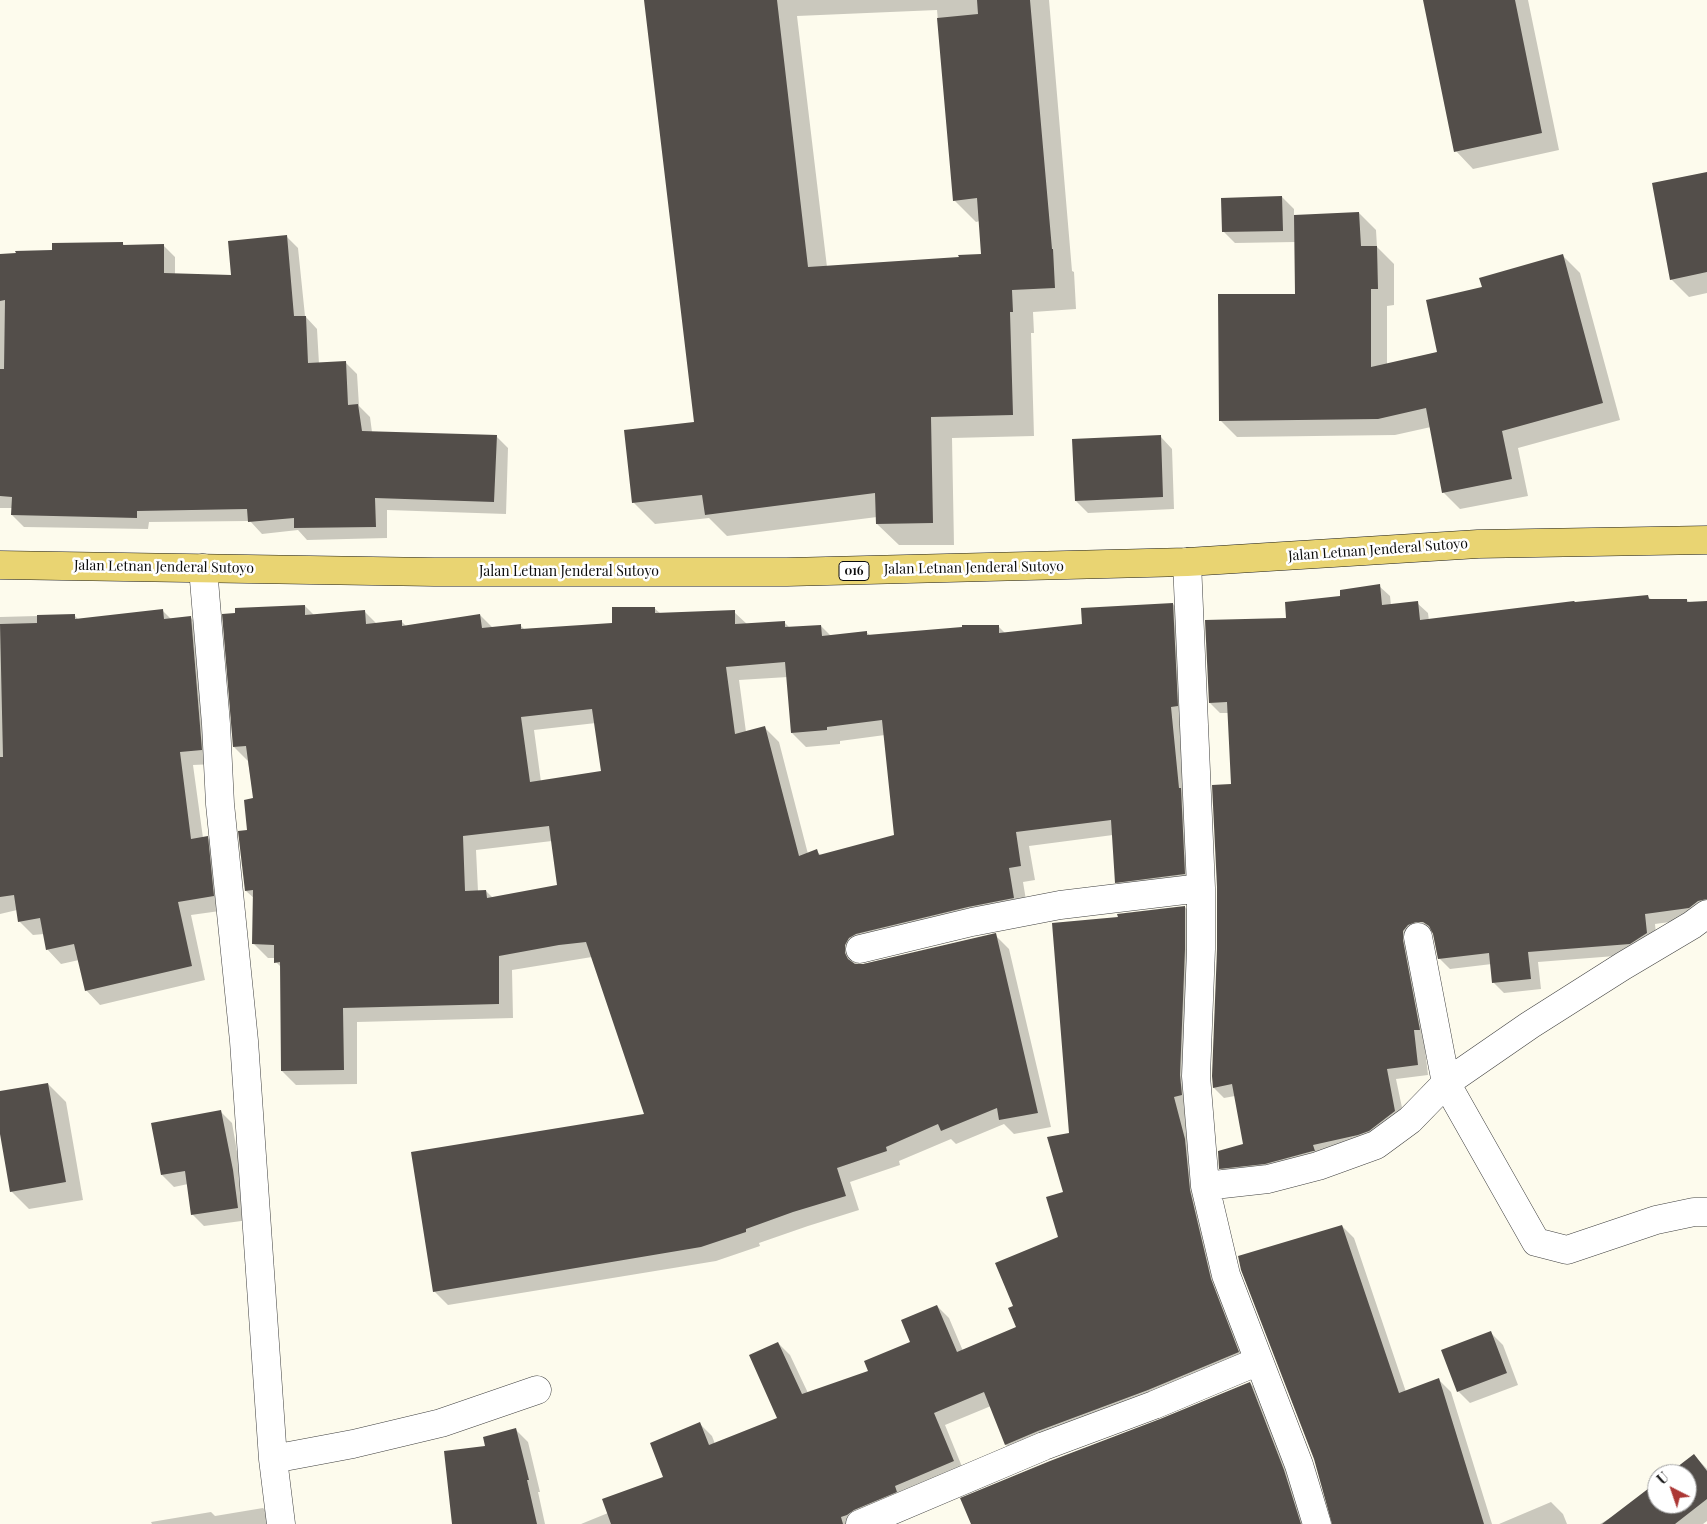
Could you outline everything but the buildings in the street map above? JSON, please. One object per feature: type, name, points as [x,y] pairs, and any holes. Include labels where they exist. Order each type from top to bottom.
[{"type":"main road","name":"Jalan Letnan Jenderal Sutoyo","points":[[0,565],[434,572],[787,572],[1187,562],[1478,544],[1707,540]]},
{"type":"street","points":[[1187,562],[1201,888],[1201,949],[1196,1076],[1205,1186],[1226,1275],[1299,1465],[1317,1524]]},
{"type":"street","points":[[203,568],[216,724],[220,804],[244,1041],[273,1459],[281,1524]]},
{"type":"street","points":[[860,949],[972,922],[1060,905],[1201,888]]},
{"type":"street","points":[[1205,1186],[1268,1179],[1318,1166],[1376,1145],[1410,1120],[1446,1083],[1530,1025],[1707,914]]},
{"type":"street","points":[[1418,937],[1446,1083],[1536,1242],[1567,1250],[1656,1220],[1694,1212],[1707,1212]]},
{"type":"street","points":[[860,1524],[1044,1446],[1259,1361]]},
{"type":"street","points":[[273,1459],[353,1444],[441,1423],[537,1390]]}]
